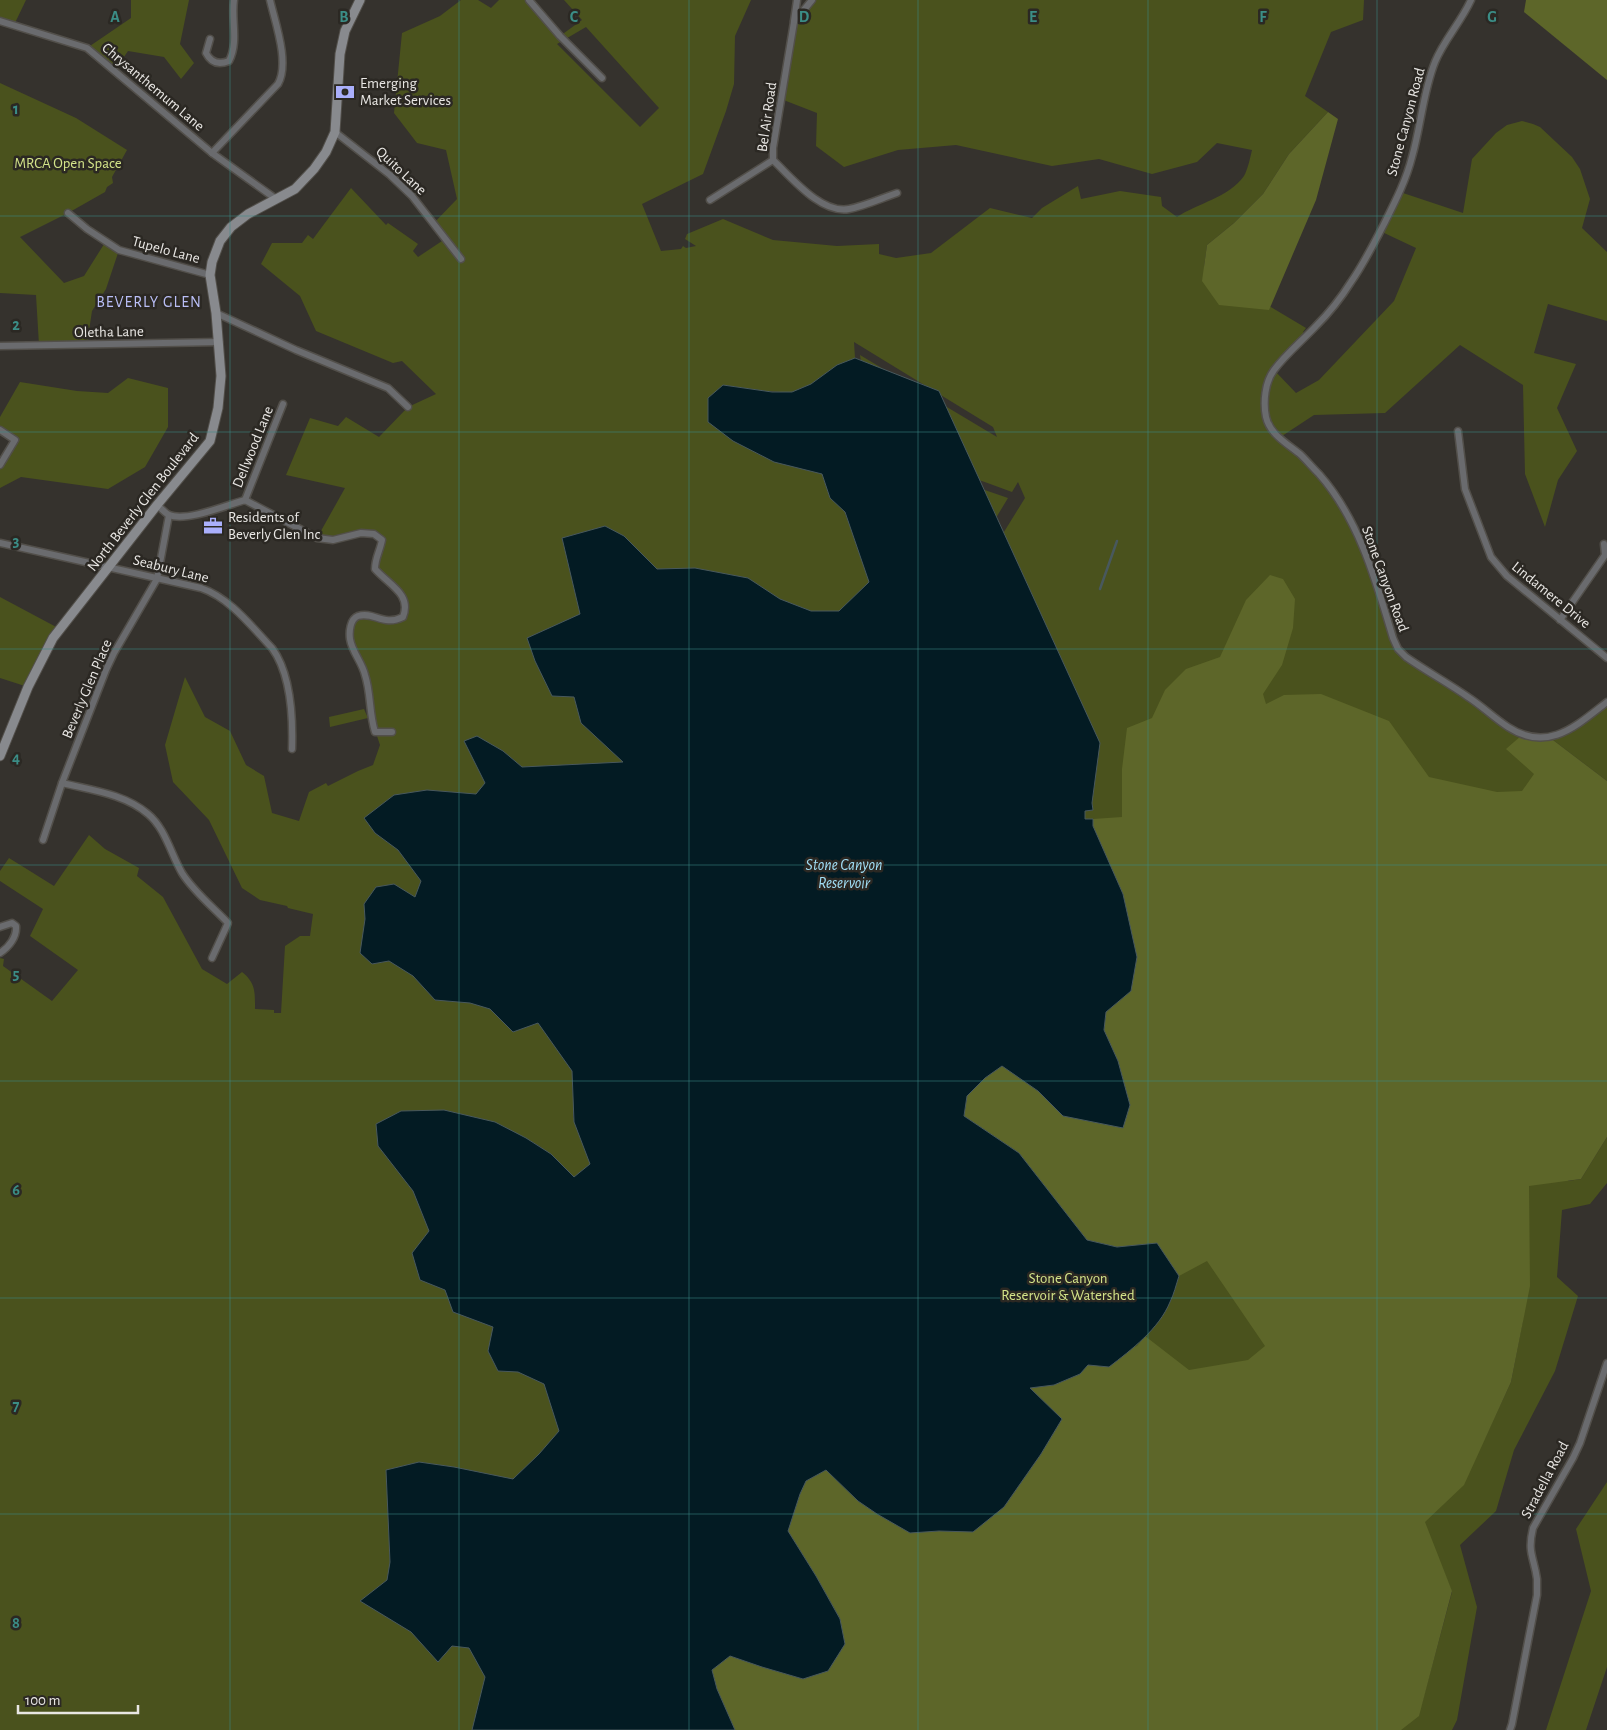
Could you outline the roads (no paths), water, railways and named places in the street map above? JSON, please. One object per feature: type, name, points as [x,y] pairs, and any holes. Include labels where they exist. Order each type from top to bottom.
[{"type":"main road","name":"North Beverly Glen Boulevard","points":[[0,756],[28,687],[53,638],[157,505],[210,442],[218,408],[221,376],[216,313],[210,275],[212,262],[220,241],[231,227],[248,214],[296,189],[326,152],[335,132],[340,54],[345,31],[360,0]]},
{"type":"street","points":[[210,39],[206,53],[209,59],[222,63],[229,61],[233,54],[234,45],[234,0]]},
{"type":"street","points":[[212,152],[278,84],[281,78],[283,60],[270,0]]},
{"type":"street","points":[[529,0],[572,49],[602,78]]},
{"type":"street","points":[[794,22],[797,0]]},
{"type":"street","name":"Bel Air Road","points":[[812,0],[794,22],[773,148],[773,160],[817,201],[832,209],[848,209],[897,193]]},
{"type":"street","name":"Stone Canyon Road","points":[[1471,0],[1443,45],[1435,63],[1425,96],[1412,157],[1400,192],[1370,250],[1339,300],[1274,370],[1269,380],[1266,395],[1266,416],[1270,428],[1316,470],[1344,508],[1366,554],[1393,638],[1398,649],[1406,657],[1468,696],[1508,728],[1528,736],[1549,737],[1562,734],[1572,729],[1607,702]]},
{"type":"street","name":"Chrysanthemum Lane","points":[[0,21],[87,48],[212,152],[276,199]]},
{"type":"street","name":"Quito Lane","points":[[335,132],[390,175],[412,196],[461,259]]},
{"type":"street","points":[[710,200],[773,160]]},
{"type":"street","name":"Tupelo Lane","points":[[68,213],[87,229],[120,250],[210,275]]},
{"type":"street","points":[[216,313],[296,350],[388,388],[408,407]]},
{"type":"street","name":"Oletha Lane","points":[[0,346],[219,342]]},
{"type":"street","name":"Dellwood Lane","points":[[245,500],[283,404]]},
{"type":"street","points":[[0,430],[15,440],[0,465]]},
{"type":"street","name":"Lindamere Drive","points":[[1458,430],[1465,489],[1491,557],[1507,576],[1607,658]]},
{"type":"street","points":[[157,505],[169,515],[181,517],[245,500],[317,538],[334,540],[361,534],[374,534],[382,540],[381,549],[375,560],[376,569],[403,596],[406,608],[403,617],[395,621],[360,615],[355,617],[351,624],[350,638],[366,677],[371,718],[375,732],[392,732]]},
{"type":"street","name":"Beverly Glen Place","points":[[43,840],[62,783],[106,670],[157,579],[169,515]]},
{"type":"street","name":"Seabury Lane","points":[[0,543],[109,566],[214,592],[272,648],[278,657],[290,700],[293,725],[292,749]]},
{"type":"street","points":[[1560,620],[1605,555],[1604,544]]},
{"type":"street","points":[[62,783],[120,798],[136,805],[159,826],[182,873],[228,923],[212,958]]},
{"type":"street","points":[[0,927],[12,923],[16,926],[16,932],[6,949],[0,953]]},
{"type":"street","name":"Stradella Road","points":[[1510,1730],[1536,1595],[1537,1579],[1530,1549],[1533,1528],[1573,1458],[1607,1362]]},
{"type":"water","name":"Stone Canyon Reservoir","points":[[855,358],[939,391],[1100,743],[1092,803],[1093,810],[1085,811],[1085,819],[1093,819],[1093,826],[1123,894],[1137,957],[1131,991],[1106,1012],[1104,1030],[1118,1061],[1130,1105],[1123,1128],[1063,1116],[1038,1091],[1002,1066],[985,1078],[967,1096],[964,1116],[1019,1153],[1087,1240],[1117,1247],[1157,1243],[1179,1276],[1171,1299],[1159,1321],[1144,1338],[1109,1367],[1088,1365],[1080,1374],[1054,1385],[1030,1388],[1062,1419],[1041,1454],[1004,1507],[973,1532],[939,1531],[910,1533],[858,1501],[826,1470],[806,1481],[788,1531],[840,1619],[845,1644],[828,1671],[803,1679],[730,1656],[712,1670],[717,1689],[735,1730],[472,1730],[485,1677],[469,1648],[452,1646],[438,1662],[411,1632],[360,1601],[387,1580],[390,1562],[386,1470],[419,1462],[513,1479],[559,1431],[544,1384],[518,1372],[498,1371],[488,1351],[493,1327],[453,1312],[445,1290],[420,1280],[412,1253],[429,1231],[413,1191],[378,1146],[376,1124],[401,1111],[444,1110],[495,1122],[551,1154],[574,1177],[590,1164],[574,1122],[572,1071],[538,1023],[513,1032],[490,1009],[470,1003],[435,1000],[413,976],[389,961],[372,964],[360,953],[365,919],[364,904],[376,887],[394,884],[415,897],[421,881],[398,850],[375,833],[364,818],[394,795],[427,790],[476,794],[485,783],[464,741],[477,736],[503,751],[522,767],[623,762],[581,723],[574,697],[552,696],[535,661],[527,638],[580,614],[562,538],[605,526],[624,536],[657,569],[695,568],[748,578],[780,599],[811,611],[839,611],[869,582],[845,512],[830,498],[822,474],[774,462],[733,441],[708,422],[708,398],[723,385],[772,392],[792,392],[811,384],[837,365]]},
{"type":"waterway","points":[[1100,589],[1117,541]]},
{"type":"place","name":"Emerging Market Services","points":[[345,92]]},
{"type":"place","name":"Residents of Beverly Glen Inc","points":[[213,526]]},
{"type":"district","name":"BEVERLY GLEN","points":[[149,302]]},
{"type":"park label","name":"MRCA Open Space","points":[[68,163]]},
{"type":"park label","name":"Stone Canyon Reservoir & Watershed","points":[[1068,1286]]}]
